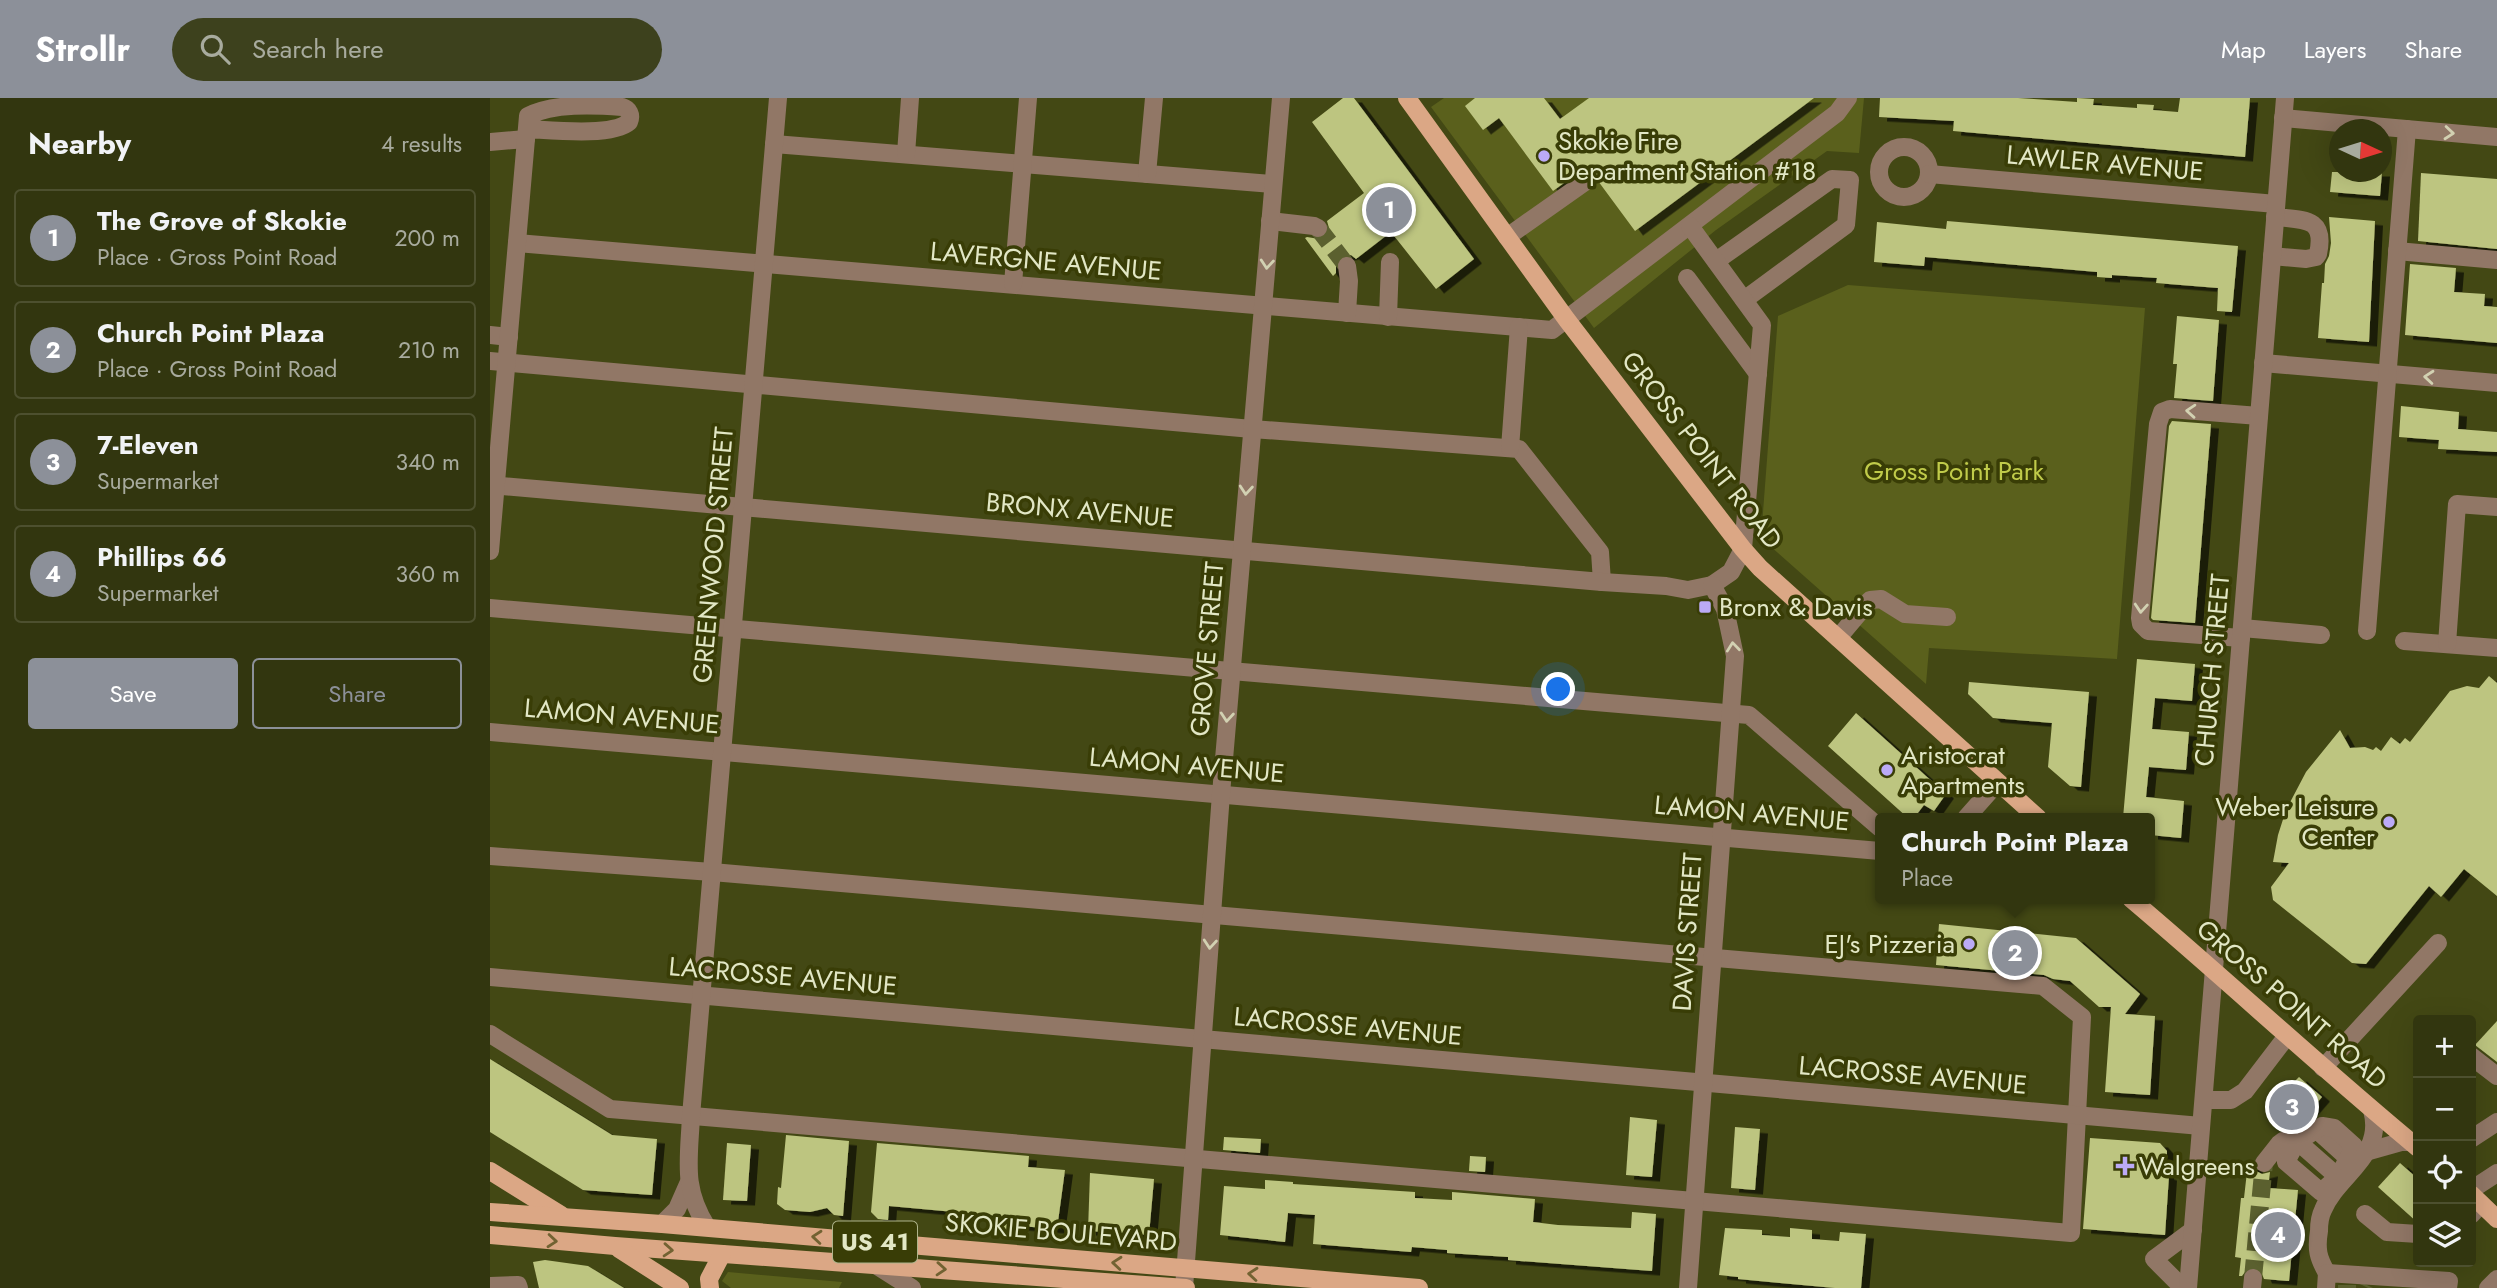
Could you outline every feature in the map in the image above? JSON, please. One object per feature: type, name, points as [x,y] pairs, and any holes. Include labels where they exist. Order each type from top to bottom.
[{"type":"main road","name":"GROSS POINT ROAD","points":[[1407,98],[1567,320],[1742,549],[2032,813]]},
{"type":"main road","name":"GROSS POINT ROAD","points":[[2138,904],[2323,1068],[2413,1143]]},
{"type":"main road","points":[[490,1171],[615,1246],[666,1283],[680,1288]]},
{"type":"main road","points":[[2476,1203],[2497,1219]]},
{"type":"main road","name":"SKOKIE BOULEVARD","points":[[490,1212],[707,1227],[1419,1288]]},
{"type":"main road","name":"SKOKIE BOULEVARD","points":[[490,1235],[1184,1288]]},
{"type":"main road","points":[[710,1288],[709,1279],[722,1254]]},
{"type":"street","name":"GREENWOOD STREET","points":[[707,1227],[696,1211],[688,1184],[691,1116],[778,98]]},
{"type":"street","points":[[906,154],[910,98]]},
{"type":"street","points":[[1013,285],[1028,98]]},
{"type":"street","points":[[1147,174],[1154,98]]},
{"type":"street","name":"GROVE STREET","points":[[1184,1288],[1231,670],[1281,98]]},
{"type":"street","points":[[1567,320],[1837,113],[1848,98]]},
{"type":"street","name":"CHURCH STREET","points":[[2188,1288],[2285,98]]},
{"type":"street","points":[[2283,118],[2497,137]]},
{"type":"street","points":[[490,142],[527,128],[509,337],[498,361],[490,551]]},
{"type":"street","points":[[2367,631],[2407,129]]},
{"type":"street","points":[[774,144],[1273,184]]},
{"type":"street","name":"LAWLER AVENUE","points":[[1929,174],[2276,211],[2316,224],[2319,228],[2318,254],[2311,259],[2272,256]]},
{"type":"street","points":[[1716,261],[1832,179],[1850,180],[1846,225],[1744,300]]},
{"type":"street","points":[[1507,237],[1585,182]]},
{"type":"street","points":[[1270,221],[1318,228]]},
{"type":"street","points":[[1690,226],[1762,325],[1742,549],[1731,572],[1712,584]]},
{"type":"street","name":"LAVERGNE AVENUE","points":[[517,243],[1552,330],[1567,320]]},
{"type":"street","points":[[2397,251],[2497,260]]},
{"type":"street","points":[[1388,317],[1390,262]]},
{"type":"street","points":[[1346,266],[1349,281],[1346,313]]},
{"type":"street","points":[[1687,278],[1758,374]]},
{"type":"street","points":[[1510,448],[1520,327]]},
{"type":"street","points":[[490,335],[509,337]]},
{"type":"street","points":[[498,361],[753,386],[1519,449],[1600,552],[1602,582]]},
{"type":"street","points":[[2263,363],[2497,383]]},
{"type":"street","points":[[2259,416],[2170,409],[2162,412],[2158,424],[2141,624],[2148,631],[2321,635]]},
{"type":"street","name":"BRONX AVENUE","points":[[493,485],[1688,590],[1712,584]]},
{"type":"street","points":[[2447,644],[2457,504],[2497,507]]},
{"type":"street","name":"BRONX AVENUE","points":[[1666,586],[1706,575],[1742,549]]},
{"type":"street","name":"DAVIS STREET","points":[[1688,1288],[1735,656],[1725,610],[1712,584]]},
{"type":"street","points":[[1838,638],[1870,600],[1881,599],[1905,614],[1947,617]]},
{"type":"street","points":[[490,608],[1749,715],[1875,824]]},
{"type":"street","points":[[2404,641],[2497,648]]},
{"type":"street","name":"LAMON AVENUE","points":[[490,732],[1875,851]]},
{"type":"street","points":[[1970,813],[1997,783]]},
{"type":"street","points":[[490,856],[712,872],[2043,986],[2082,1017],[2071,1233],[610,1109],[490,1034]]},
{"type":"street","points":[[2323,1068],[2438,943]]},
{"type":"street","name":"LACROSSE AVENUE","points":[[490,977],[2202,1126]]},
{"type":"street","points":[[2204,1100],[2231,1100],[2245,1091],[2287,1036]]},
{"type":"street","points":[[2476,1060],[2497,1076]]},
{"type":"street","points":[[2369,1151],[2374,1117],[2372,1110]]},
{"type":"street","points":[[2476,1134],[2497,1122]]},
{"type":"street","points":[[2264,1163],[2283,1141],[2304,1140],[2322,1126],[2334,1128],[2354,1146],[2322,1211],[2317,1250],[2327,1281],[2428,1284],[2449,1281],[2448,1288]]},
{"type":"street","points":[[2304,1140],[2340,1174]]},
{"type":"street","points":[[2340,1174],[2369,1151],[2401,1142],[2413,1145]]},
{"type":"street","points":[[2476,1198],[2497,1173]]},
{"type":"street","name":"GREENWOOD STREET","points":[[662,1224],[677,1209],[688,1184]]},
{"type":"street","points":[[2365,1214],[2387,1232],[2413,1234]]},
{"type":"street","points":[[2183,1288],[2154,1259],[2193,1230]]},
{"type":"street","points":[[873,1264],[912,1288]]},
{"type":"street","points":[[2488,1288],[2497,1279]]},
{"type":"street","points":[[490,1286],[518,1284],[519,1288]]},
{"type":"green space","points":[[1444,98],[1864,98],[1859,153],[1827,151],[1716,230],[1594,328],[1431,107]]},
{"type":"green space","name":"Gross Point Park","points":[[1848,285],[2145,308],[2117,659],[1929,648],[1926,684],[1761,538],[1778,316]]},
{"type":"green space","points":[[728,1272],[842,1282],[839,1288],[731,1288],[722,1281]]},
{"type":"building","points":[[1343,98],[1354,98],[1474,259],[1436,289],[1391,232],[1356,259],[1351,255],[1341,257],[1336,262],[1336,273],[1333,276],[1305,238],[1325,237],[1329,228],[1327,221],[1364,193],[1312,122]]},
{"type":"building","points":[[1475,98],[1544,98],[1560,119],[1589,98],[1814,98],[1635,231],[1587,166],[1553,191],[1499,118],[1483,130],[1465,106]]},
{"type":"building","points":[[1880,98],[2018,98],[2077,102],[2077,98],[2094,99],[2093,105],[2137,108],[2137,104],[2154,105],[2153,110],[2178,112],[2180,98],[2250,98],[2245,157],[1953,131],[1954,121],[1879,117]]},
{"type":"building","points":[[2421,173],[2497,179],[2497,249],[2418,241]]},
{"type":"building","points":[[2331,182],[2381,182],[2380,196],[2330,192]]},
{"type":"building","points":[[2329,217],[2375,221],[2369,342],[2318,338],[2322,283],[2331,243]]},
{"type":"building","points":[[1947,221],[2238,246],[2232,312],[2217,311],[2218,288],[2156,283],[2157,278],[2112,275],[2112,278],[2097,277],[2097,272],[1925,257],[1924,266],[1874,262],[1877,222],[1946,229]]},
{"type":"building","points":[[2410,264],[2456,268],[2454,292],[2485,294],[2484,306],[2497,307],[2497,343],[2405,335]]},
{"type":"building","points":[[2177,316],[2219,320],[2213,401],[2174,398],[2177,364],[2173,364]]},
{"type":"building","points":[[2401,406],[2459,412],[2458,429],[2497,432],[2497,452],[2438,449],[2439,440],[2399,437]]},
{"type":"building","points":[[2172,421],[2211,424],[2195,623],[2151,618],[2169,426]]},
{"type":"building","points":[[2137,659],[2195,664],[2192,701],[2155,698],[2152,729],[2189,732],[2186,770],[2149,767],[2146,797],[2184,801],[2181,838],[2155,835],[2155,813],[2123,813]]},
{"type":"building","name":"Weber Leisure Center","points":[[2489,676],[2497,683],[2497,896],[2464,869],[2441,897],[2429,886],[2366,964],[2352,963],[2273,900],[2271,887],[2289,863],[2273,862],[2286,810],[2306,772],[2340,730],[2350,748],[2365,747],[2373,750],[2376,747],[2381,751],[2391,737],[2400,744],[2405,738],[2410,742],[2450,691],[2467,686],[2479,688]]},
{"type":"building","points":[[1969,682],[2089,692],[2081,787],[2070,786],[2048,767],[2052,723],[1993,718],[1968,694]]},
{"type":"building","name":"Aristocrat Apartments","points":[[1856,713],[1946,794],[1934,811],[1924,805],[1918,813],[1902,813],[1828,746]]},
{"type":"building","points":[[1939,924],[2076,938],[2140,994],[2125,1014],[2155,1016],[2150,1095],[2105,1092],[2111,1007],[2099,1007],[2070,981],[2044,975],[1936,965]]},
{"type":"building","points":[[2497,1021],[2497,1062],[2476,1044]]},
{"type":"building","points":[[490,1059],[612,1135],[657,1139],[652,1195],[583,1190],[490,1132]]},
{"type":"building","points":[[2299,1077],[2322,1097],[2295,1128],[2290,1129],[2268,1110],[2273,1104],[2269,1100],[2286,1080],[2291,1085]]},
{"type":"building","points":[[1630,1117],[1657,1120],[1652,1177],[1626,1175]]},
{"type":"building","points":[[1735,1127],[1760,1129],[1755,1190],[1731,1188]]},
{"type":"building","points":[[786,1135],[849,1141],[843,1216],[834,1215],[827,1208],[810,1212],[785,1210],[777,1204]]},
{"type":"building","points":[[1224,1137],[1261,1139],[1260,1153],[1223,1150]]},
{"type":"building","name":"Walgreens","points":[[2090,1138],[2160,1143],[2167,1151],[2166,1175],[2169,1176],[2165,1235],[2083,1229]]},
{"type":"building","points":[[727,1143],[751,1145],[747,1201],[723,1200]]},
{"type":"building","points":[[877,1143],[1029,1156],[1028,1167],[1065,1170],[1057,1229],[1020,1226],[1017,1231],[997,1230],[998,1216],[889,1206],[888,1220],[878,1219],[871,1212]]},
{"type":"building","points":[[1470,1156],[1486,1157],[1485,1172],[1469,1171]]},
{"type":"building","points":[[2248,1163],[2253,1164],[2256,1171],[2262,1174],[2270,1172],[2268,1188],[2298,1190],[2289,1281],[2264,1279],[2260,1269],[2253,1267],[2239,1276],[2241,1258],[2235,1257],[2241,1198],[2244,1198]]},
{"type":"building","points":[[2400,1163],[2413,1175],[2413,1218],[2378,1187]]},
{"type":"building","points":[[1090,1173],[1154,1179],[1149,1235],[1088,1231]]},
{"type":"building","points":[[1265,1180],[1415,1192],[1415,1198],[1452,1200],[1452,1192],[1535,1199],[1533,1222],[1558,1225],[1631,1228],[1632,1212],[1656,1214],[1652,1271],[1508,1260],[1508,1257],[1447,1253],[1447,1250],[1412,1247],[1411,1252],[1313,1244],[1315,1215],[1288,1213],[1285,1242],[1220,1235],[1224,1186],[1265,1189]]},
{"type":"building","points":[[1725,1228],[1762,1230],[1762,1235],[1790,1237],[1790,1228],[1812,1230],[1812,1239],[1839,1241],[1840,1232],[1866,1234],[1861,1288],[1835,1288],[1719,1275]]},
{"type":"building","points":[[545,1260],[588,1266],[624,1288],[539,1288],[533,1262]]},
{"type":"tunnel","points":[[1318,228],[1347,266]]},
{"type":"tunnel","points":[[2253,1278],[2264,1163]]},
{"type":"place","name":"Skokie Fire Department Station #18","points":[[1544,156]]},
{"type":"place","name":"The Grove of Skokie","points":[[1389,210]]},
{"type":"place","name":"Bronx & Davis","points":[[1705,607]]},
{"type":"place","name":"Aristocrat Apartments","points":[[1887,770]]},
{"type":"place","name":"Weber Leisure Center","points":[[2389,822]]},
{"type":"place","name":"EJ's Pizzeria","points":[[1969,944]]},
{"type":"place","name":"Church Point Plaza","points":[[2015,953]]},
{"type":"place","name":"7-Eleven","points":[[2292,1107]]},
{"type":"place","name":"Walgreens","points":[[2125,1166]]},
{"type":"place","name":"Phillips 66","points":[[2278,1235]]}]
